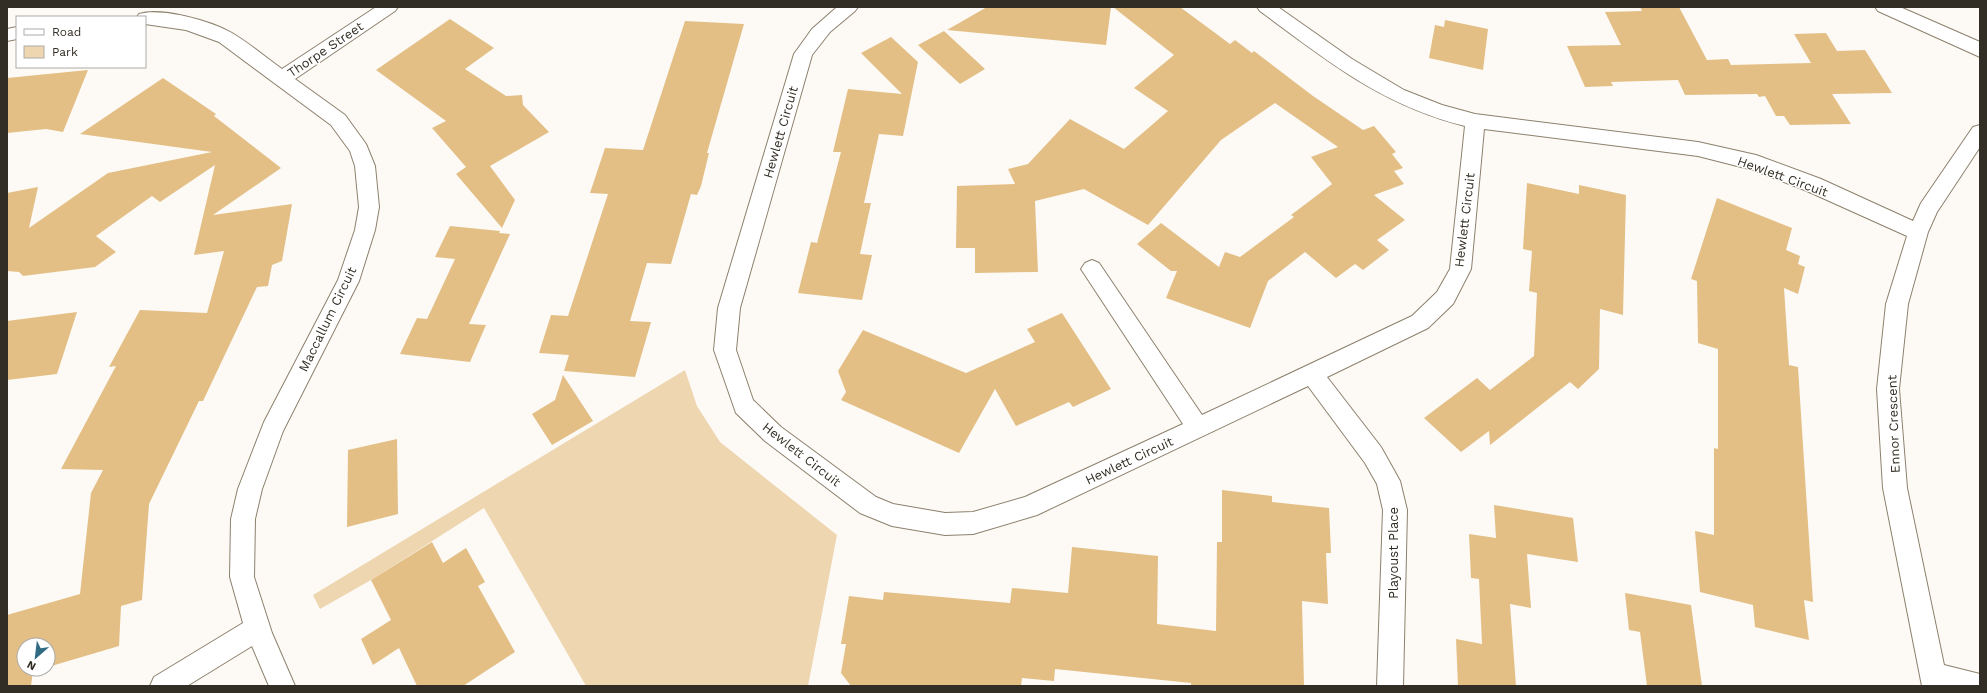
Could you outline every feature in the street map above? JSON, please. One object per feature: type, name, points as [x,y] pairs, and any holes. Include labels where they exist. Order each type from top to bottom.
[{"type":"street","name":"Thorpe Street","points":[[282,78],[389,7]]},
{"type":"street","name":"Hewlett Circuit","points":[[849,7],[828,21],[818,31],[802,54],[728,308],[725,350],[744,406],[773,434],[868,505],[892,515],[945,524],[973,523],[1029,507],[1420,322],[1446,298],[1460,269],[1475,121]]},
{"type":"street","name":"Hewlett Circuit","points":[[1266,7],[1373,82],[1397,95],[1448,114],[1475,121],[1698,149],[1742,160],[1814,185],[1918,232]]},
{"type":"street","points":[[1884,7],[1980,50]]},
{"type":"street","name":"Maccallum Circuit","points":[[146,18],[166,19],[208,29],[225,37],[338,120],[359,149],[365,166],[369,207],[365,230],[348,281],[272,429],[250,489],[243,519],[242,577],[258,629],[282,686]]},
{"type":"street","name":"Ennor Crescent","points":[[1934,681],[1895,488],[1888,389],[1897,304],[1918,232],[1928,209],[1980,132]]},
{"type":"street","points":[[1092,269],[1198,428]]},
{"type":"street","name":"Playoust Place","points":[[1312,374],[1373,455],[1388,481],[1395,510],[1390,686]]},
{"type":"street","points":[[163,686],[258,629]]},
{"type":"street","points":[[1934,681],[1977,686]]},
{"type":"green space","points":[[685,370],[697,406],[720,442],[837,535],[808,686],[586,686],[484,508],[371,580],[320,609],[313,595]]},
{"type":"building","points":[[987,7],[1111,7],[1106,45],[947,30]]},
{"type":"building","points":[[1113,7],[1180,7],[1230,44],[1235,40],[1252,53],[1254,51],[1313,96],[1363,130],[1374,126],[1396,152],[1392,154],[1403,168],[1394,171],[1404,184],[1374,195],[1405,220],[1377,240],[1389,250],[1363,270],[1355,264],[1336,278],[1305,252],[1268,281],[1250,328],[1166,298],[1177,271],[1171,271],[1137,244],[1161,223],[1219,267],[1225,252],[1240,257],[1294,217],[1291,215],[1332,184],[1311,157],[1338,147],[1275,103],[1221,140],[1148,225],[1084,189],[1035,201],[1038,272],[975,273],[975,248],[956,248],[957,186],[1015,184],[1008,169],[1028,164],[1070,119],[1124,149],[1168,111],[1134,88],[1174,55]]},
{"type":"building","points":[[1640,7],[1679,7],[1707,60],[1728,59],[1731,65],[1811,63],[1794,34],[1826,33],[1837,51],[1865,50],[1892,93],[1832,94],[1851,124],[1790,125],[1784,116],[1776,116],[1765,96],[1759,97],[1757,94],[1685,95],[1678,80],[1611,82],[1613,86],[1585,87],[1567,46],[1621,45],[1605,12],[1642,11]]},
{"type":"building","points":[[450,19],[494,48],[465,69],[506,96],[522,95],[523,105],[549,132],[490,166],[515,200],[502,228],[456,174],[466,167],[432,128],[446,121],[376,70]]},
{"type":"building","points":[[1445,20],[1488,29],[1483,70],[1429,58],[1435,25],[1444,27]]},
{"type":"building","points":[[685,21],[744,24],[707,153],[709,153],[701,186],[697,195],[691,194],[671,264],[647,263],[630,321],[651,322],[635,377],[564,371],[569,355],[539,353],[551,315],[568,316],[608,194],[590,193],[605,148],[643,150]]},
{"type":"building","points":[[944,31],[985,69],[960,84],[918,45]]},
{"type":"building","points":[[891,37],[918,62],[903,136],[879,134],[864,203],[871,203],[860,254],[872,255],[862,300],[798,293],[811,242],[817,243],[841,152],[833,152],[848,89],[902,94],[861,53]]},
{"type":"building","points":[[88,70],[63,132],[46,129],[7,133],[7,78]]},
{"type":"building","points":[[163,78],[216,114],[214,116],[281,168],[213,215],[292,204],[282,261],[272,265],[268,286],[257,287],[203,401],[199,401],[149,504],[142,600],[121,606],[119,646],[56,665],[56,637],[16,637],[16,677],[32,677],[31,686],[7,686],[7,615],[80,594],[91,493],[103,470],[61,469],[116,366],[109,367],[140,310],[207,313],[224,251],[194,255],[215,165],[160,202],[152,196],[96,236],[116,252],[95,267],[23,276],[19,272],[7,271],[7,193],[38,187],[29,228],[108,173],[212,152],[80,134]]},
{"type":"building","points":[[1527,183],[1579,194],[1579,185],[1626,195],[1623,315],[1600,309],[1599,369],[1578,389],[1570,382],[1490,445],[1489,431],[1461,452],[1424,418],[1477,378],[1490,390],[1534,356],[1537,293],[1529,291],[1532,251],[1523,249]]},
{"type":"building","points":[[1717,198],[1792,228],[1786,250],[1800,256],[1798,264],[1805,267],[1798,294],[1784,288],[1789,365],[1798,367],[1813,602],[1804,600],[1809,640],[1755,627],[1753,605],[1700,592],[1695,531],[1714,535],[1714,448],[1718,449],[1718,349],[1698,343],[1697,281],[1691,279]]},
{"type":"building","points":[[450,226],[500,231],[499,233],[510,234],[469,324],[486,325],[470,362],[400,354],[417,318],[427,319],[455,259],[435,257]]},
{"type":"building","points":[[77,312],[57,374],[7,380],[7,321]]},
{"type":"building","points":[[1062,313],[1111,389],[1073,407],[1069,402],[1016,426],[995,389],[959,453],[841,400],[846,392],[838,371],[863,330],[966,373],[1035,342],[1027,329]]},
{"type":"building","points":[[563,375],[593,421],[552,445],[532,414],[555,400]]},
{"type":"building","points":[[397,439],[398,514],[347,527],[348,450]]},
{"type":"building","points":[[1222,490],[1272,496],[1272,502],[1329,508],[1331,553],[1326,553],[1328,604],[1302,601],[1304,686],[1191,686],[1191,683],[1055,669],[1054,681],[1022,678],[1021,686],[851,686],[841,673],[846,644],[841,644],[849,596],[883,600],[884,592],[1010,603],[1012,588],[1068,593],[1072,547],[1158,556],[1157,624],[1216,631],[1217,542],[1222,542]]},
{"type":"building","points":[[1494,505],[1573,518],[1578,562],[1527,554],[1531,608],[1510,604],[1516,686],[1458,686],[1456,639],[1482,644],[1479,579],[1471,578],[1469,534],[1496,538]]},
{"type":"building","points":[[432,542],[443,563],[466,548],[485,582],[478,586],[515,652],[463,686],[417,686],[399,648],[373,665],[361,639],[391,620],[371,580]]},
{"type":"building","points":[[1625,593],[1691,605],[1702,686],[1647,686],[1640,632],[1629,630]]}]
